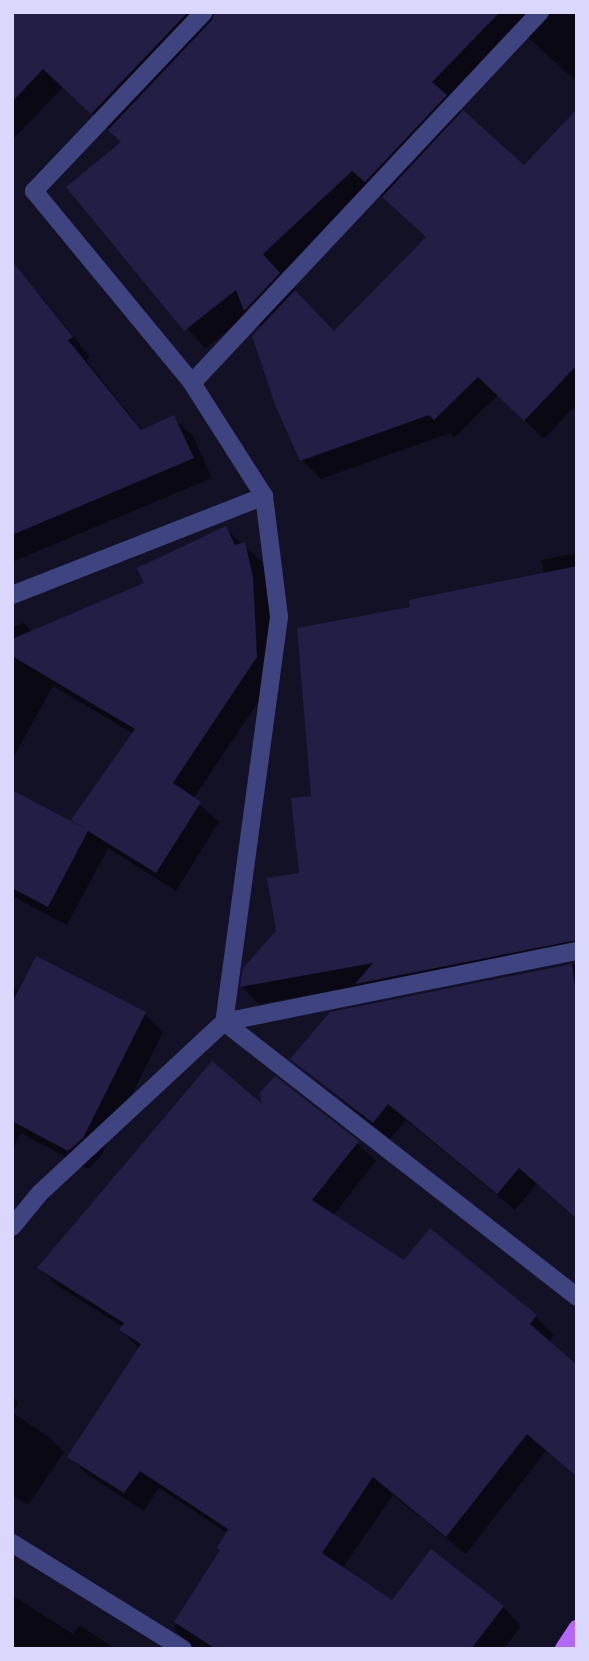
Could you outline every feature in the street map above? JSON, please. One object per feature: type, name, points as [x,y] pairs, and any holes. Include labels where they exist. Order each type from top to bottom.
[{"type":"main road","points":[[564,1649],[577,1629]]},
{"type":"street","points":[[204,12],[34,191],[192,383],[264,496],[279,617],[224,1022]]},
{"type":"street","points":[[192,383],[540,12]]},
{"type":"street","points":[[12,595],[264,496]]},
{"type":"street","points":[[12,1227],[40,1193],[224,1022],[577,951]]},
{"type":"street","points":[[224,1022],[577,1297]]},
{"type":"street","points":[[12,1543],[183,1649]]},
{"type":"building","points":[[12,12],[188,12],[91,114],[43,69],[12,102]]},
{"type":"building","points":[[215,12],[500,12],[432,82],[447,95],[365,182],[352,171],[263,254],[280,273],[244,311],[236,290],[184,331],[66,187],[121,142],[108,130],[212,20]]},
{"type":"building","points":[[577,109],[577,365],[524,421],[478,377],[434,420],[429,415],[300,461],[276,407],[252,336],[295,290],[334,331],[426,237],[382,197],[463,110],[524,165]]},
{"type":"building","points":[[12,261],[73,337],[68,340],[141,430],[174,415],[194,458],[12,535]]},
{"type":"building","points":[[226,526],[235,545],[245,542],[253,577],[257,657],[173,783],[201,802],[156,873],[88,831],[48,907],[12,888],[12,790],[86,829],[71,820],[135,729],[12,656],[12,639],[144,583],[137,568]]},
{"type":"building","points":[[577,566],[577,940],[355,984],[373,963],[240,987],[243,968],[276,931],[267,878],[299,873],[291,798],[311,796],[297,628],[410,607],[409,600]]},
{"type":"building","points":[[36,956],[146,1012],[83,1138],[68,1151],[12,1121],[12,1003]]},
{"type":"building","points":[[572,964],[577,1002],[577,1219],[519,1168],[497,1194],[388,1104],[373,1123],[290,1059],[330,1012]]},
{"type":"building","points":[[212,1061],[261,1103],[260,1092],[275,1076],[359,1141],[312,1200],[404,1260],[430,1228],[537,1315],[530,1324],[577,1365],[577,1477],[527,1434],[446,1537],[373,1477],[322,1553],[392,1600],[431,1549],[504,1606],[471,1649],[216,1649],[174,1622],[220,1550],[217,1548],[228,1529],[140,1471],[124,1493],[67,1457],[141,1344],[119,1330],[124,1323],[37,1268]]}]
